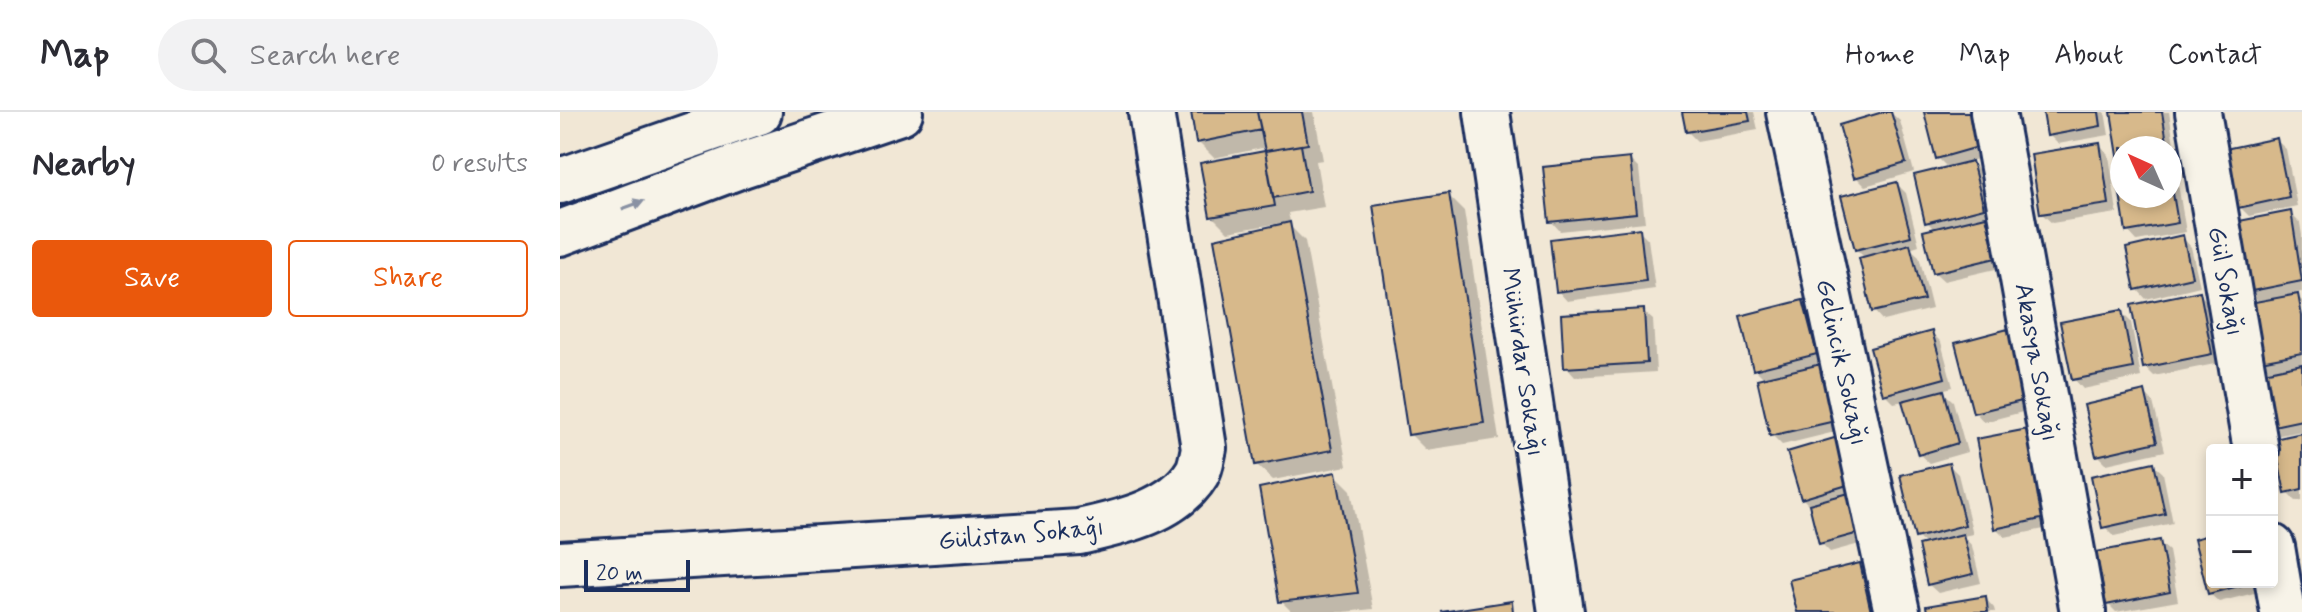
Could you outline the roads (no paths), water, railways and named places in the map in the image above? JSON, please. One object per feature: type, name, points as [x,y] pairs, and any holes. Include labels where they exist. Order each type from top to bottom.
[{"type":"street","points":[[560,181],[759,112]]},
{"type":"street","points":[[560,233],[742,165],[900,112]]},
{"type":"street","name":"Gülistan Sokağı","points":[[560,564],[1079,532],[1122,523],[1155,509],[1181,491],[1198,472],[1204,448],[1151,112]]},
{"type":"street","name":"Mühürdar Sokağı","points":[[1487,112],[1561,612]]},
{"type":"street","name":"Gelincik Sokağı","points":[[1789,112],[1897,612]]},
{"type":"street","name":"Akasya Sokağı","points":[[1993,112],[2083,612]]},
{"type":"street","name":"Gül Sokağı","points":[[2198,112],[2255,444]]},
{"type":"street","points":[[2278,582],[2283,612]]}]
